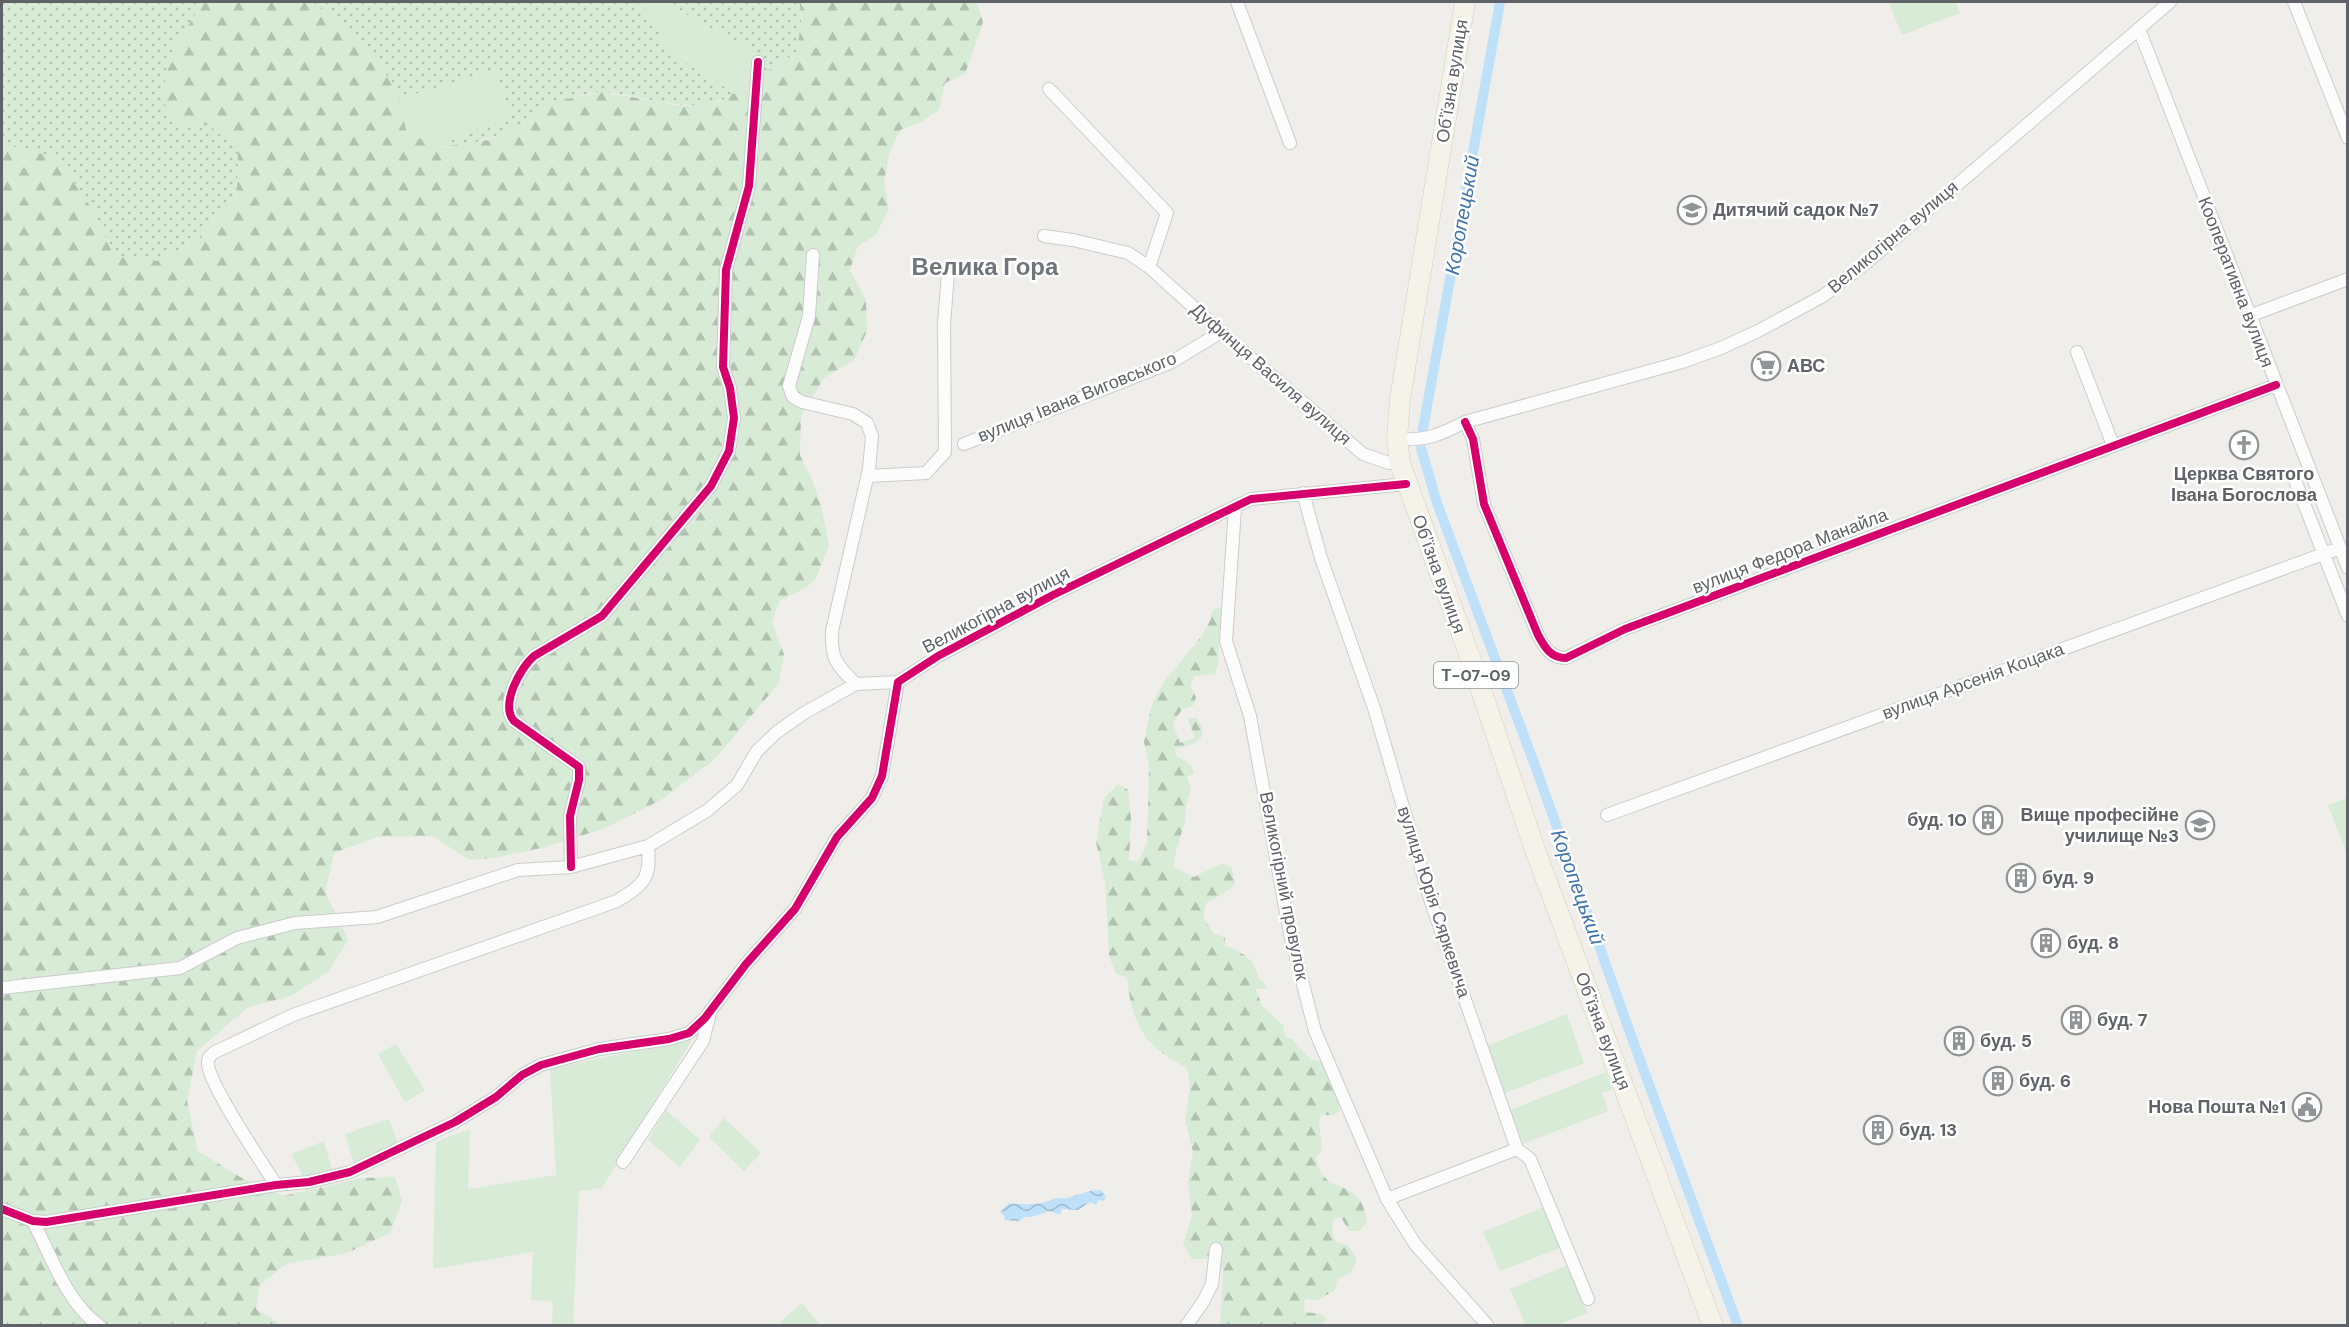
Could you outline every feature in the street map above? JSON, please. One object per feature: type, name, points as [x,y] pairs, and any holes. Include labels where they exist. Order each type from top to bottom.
[{"type":"main road","name":"Обʼїзна вулиця","points":[[1465,2],[1400,399],[1397,439],[1400,463],[1471,660],[1535,850],[1713,1326]]},
{"type":"street","points":[[1237,2],[1290,142]]},
{"type":"street","name":"Великогірна вулиця","points":[[1397,439],[1431,438],[1465,422],[1682,362],[1758,331],[1823,296],[1866,263],[2170,2]]},
{"type":"street","points":[[2294,2],[2348,138]]},
{"type":"street","name":"Кооперативна вулиця","points":[[2139,29],[2348,568]]},
{"type":"street","points":[[571,867],[570,816],[579,780],[579,766],[514,721],[508,715],[508,707],[519,673],[525,664],[534,656],[602,616],[711,486],[729,451],[734,418],[730,388],[723,367],[726,270],[749,186],[758,62]]},
{"type":"street","points":[[1049,89],[1167,213],[1149,267]]},
{"type":"street","name":"Дуфинця Василя вулиця","points":[[1044,236],[1073,240],[1128,253],[1149,267],[1364,454],[1389,464],[1400,463]]},
{"type":"street","points":[[813,255],[809,316],[789,386],[793,397],[802,402],[853,414],[867,423],[872,436],[868,476],[832,631],[831,650],[836,664],[856,684]]},
{"type":"street","points":[[868,476],[926,473],[945,452],[944,324],[948,273]]},
{"type":"street","points":[[2249,316],[2348,279]]},
{"type":"street","name":"вулиця Івана Виговського","points":[[964,444],[1170,363],[1221,332]]},
{"type":"street","points":[[2077,352],[2113,446]]},
{"type":"street","name":"вулиця Федора Манайла","points":[[1465,422],[1474,447],[1484,504],[1538,635],[1544,646],[1557,658],[1566,658],[1625,629],[2276,385]]},
{"type":"street","points":[[2296,483],[2348,616]]},
{"type":"street","name":"Великогірна вулиця","points":[[898,682],[938,656],[1053,595],[1251,499],[1407,484]]},
{"type":"street","name":"вулиця Юрія Сяркевича","points":[[1303,493],[1321,558],[1374,708],[1431,902],[1517,1149],[1530,1159],[1588,1299]]},
{"type":"street","name":"Великогірний провулок","points":[[1235,508],[1226,641],[1250,716],[1290,934],[1315,1031],[1387,1199],[1415,1244],[1488,1326]]},
{"type":"street","name":"вулиця Арсенія Коцака","points":[[1607,815],[2340,548]]},
{"type":"street","points":[[2,988],[180,968],[237,938],[295,923],[377,917],[518,870],[571,867],[648,846],[708,810],[737,785],[757,751],[777,732],[804,713],[856,684],[898,682],[882,776],[872,798],[837,837],[795,909],[689,1033],[599,1050],[541,1065],[522,1075],[496,1097],[455,1122],[350,1172],[309,1182],[276,1185],[58,1220],[33,1221],[2,1209]]},
{"type":"street","points":[[276,1185],[214,1083],[207,1064],[209,1057],[293,1015],[617,902],[639,887],[650,867],[648,846]]},
{"type":"street","points":[[623,1162],[703,1041],[711,1009]]},
{"type":"street","points":[[1387,1199],[1517,1149]]},
{"type":"street","points":[[33,1221],[74,1301],[100,1326]]},
{"type":"street","points":[[1186,1326],[1203,1302],[1212,1284],[1216,1249]]},
{"type":"green space","points":[[2,2],[203,2],[168,58],[209,125],[239,150],[237,191],[200,239],[156,261],[114,256],[95,214],[59,158],[2,144]]},
{"type":"green space","points":[[203,2],[312,2],[373,50],[399,99],[407,133],[442,147],[488,140],[533,118],[551,102],[603,92],[682,106],[720,102],[797,52],[802,14],[799,2],[977,2],[983,22],[965,74],[945,83],[939,110],[921,122],[900,130],[889,154],[884,183],[889,209],[876,235],[858,246],[850,270],[866,300],[867,331],[854,360],[824,378],[801,416],[800,455],[813,482],[822,510],[829,546],[816,578],[807,587],[779,601],[772,622],[784,654],[779,683],[715,759],[661,800],[603,829],[541,848],[493,858],[470,860],[432,836],[377,837],[334,853],[325,892],[348,940],[329,971],[291,996],[248,1007],[197,1051],[187,1101],[198,1151],[240,1177],[283,1196],[362,1178],[395,1177],[402,1201],[390,1233],[347,1253],[286,1264],[260,1285],[256,1309],[281,1325],[2,1325],[2,144],[59,158],[95,214],[114,256],[156,261],[200,239],[237,191],[238,150],[209,125],[183,127],[162,101],[168,58]]},
{"type":"green space","points":[[312,2],[640,2],[639,4],[657,23],[662,35],[735,94],[719,101],[687,105],[622,94],[594,93],[551,103],[525,124],[485,140],[456,146],[434,144],[511,118],[495,70],[399,99],[373,50]]},
{"type":"green space","points":[[640,2],[663,2],[755,52],[751,104],[662,48],[658,29],[639,4]]},
{"type":"green space","points":[[663,2],[799,2],[802,14],[797,52],[753,82],[755,52]]},
{"type":"green space","points":[[1955,2],[1960,13],[1902,35],[1889,3]]},
{"type":"green space","points":[[495,70],[512,118],[434,144],[407,133],[399,99]]},
{"type":"green space","points":[[1224,607],[1219,631],[1218,666],[1215,674],[1194,676],[1190,686],[1196,697],[1193,706],[1182,709],[1173,724],[1180,743],[1195,737],[1187,718],[1197,718],[1202,732],[1201,737],[1194,743],[1175,748],[1176,755],[1191,765],[1194,773],[1187,777],[1191,789],[1173,867],[1194,877],[1223,863],[1232,869],[1235,884],[1206,903],[1203,917],[1214,934],[1225,937],[1225,946],[1238,951],[1251,961],[1259,979],[1264,982],[1267,989],[1256,989],[1262,1006],[1283,1025],[1285,1037],[1292,1039],[1311,1060],[1320,1061],[1335,1089],[1340,1111],[1333,1115],[1321,1115],[1319,1122],[1322,1149],[1316,1158],[1320,1169],[1329,1181],[1346,1189],[1361,1201],[1367,1222],[1360,1231],[1349,1231],[1341,1217],[1333,1220],[1332,1233],[1336,1242],[1348,1245],[1357,1259],[1351,1272],[1338,1278],[1334,1291],[1317,1300],[1305,1299],[1304,1312],[1321,1314],[1327,1318],[1321,1325],[1220,1325],[1223,1268],[1208,1259],[1192,1259],[1183,1245],[1192,1215],[1188,1181],[1193,1152],[1185,1119],[1190,1086],[1187,1068],[1160,1051],[1142,1032],[1132,1008],[1127,977],[1116,974],[1109,956],[1105,882],[1096,842],[1104,798],[1118,784],[1128,790],[1131,818],[1129,860],[1138,862],[1147,843],[1149,766],[1144,742],[1151,707],[1163,683],[1201,637],[1211,619],[1211,613],[1216,608]]},
{"type":"green space","points":[[2347,798],[2347,855],[2328,805]]},
{"type":"green space","points":[[1567,1014],[1584,1063],[1502,1094],[1486,1046]]},
{"type":"green space","points":[[692,1040],[602,1188],[579,1191],[573,1325],[552,1325],[553,1302],[531,1300],[533,1252],[433,1269],[436,1142],[470,1129],[468,1189],[556,1175],[550,1068]]},
{"type":"green space","points":[[396,1044],[425,1090],[405,1103],[378,1054]]},
{"type":"green space","points":[[1606,1072],[1612,1089],[1602,1093],[1608,1111],[1523,1144],[1510,1110]]},
{"type":"green space","points":[[666,1110],[700,1140],[680,1167],[648,1140]]},
{"type":"green space","points":[[724,1118],[761,1153],[744,1171],[709,1137]]},
{"type":"green space","points":[[389,1119],[398,1144],[354,1164],[345,1134]]},
{"type":"green space","points":[[324,1141],[332,1170],[303,1176],[291,1154]]},
{"type":"green space","points":[[1547,1206],[1563,1247],[1500,1271],[1483,1232]]},
{"type":"green space","points":[[1568,1265],[1588,1313],[1558,1325],[1526,1325],[1510,1289]]},
{"type":"green space","points":[[802,1303],[820,1325],[782,1325],[780,1322]]},
{"type":"water","points":[[1101,1190],[1106,1197],[1104,1201],[1099,1200],[1096,1205],[1090,1202],[1078,1210],[1062,1209],[1060,1215],[1050,1211],[1024,1217],[1019,1221],[1004,1220],[1005,1217],[1000,1212],[1009,1203],[1039,1203]]},
{"type":"waterway","name":"Коропецький","points":[[1423,429],[1500,2]]},
{"type":"waterway","name":"Коропецький","points":[[1421,448],[1437,503],[1537,771],[1738,1326]]},
{"type":"cycle path","points":[[571,867],[570,816],[579,780],[579,767],[514,721],[510,714],[510,697],[523,669],[534,656],[602,616],[711,486],[729,451],[734,418],[730,388],[723,367],[726,270],[749,186],[758,62]]},
{"type":"cycle path","points":[[1465,422],[1473,439],[1484,504],[1538,635],[1549,651],[1556,656],[1566,658],[1625,629],[2276,385]]},
{"type":"cycle path","points":[[2,1209],[33,1221],[46,1222],[276,1185],[309,1182],[350,1172],[455,1122],[496,1097],[522,1075],[541,1065],[599,1049],[669,1039],[689,1033],[705,1018],[746,964],[795,909],[837,837],[872,798],[882,776],[898,682],[938,656],[1053,595],[1251,499],[1406,484]]},
{"type":"place","name":"Дитячий садок №7","points":[[1692,210]]},
{"type":"place","name":"АВС","points":[[1766,366]]},
{"type":"place","name":"Церква Святого Івана Богослова","points":[[2244,445]]},
{"type":"place","name":"буд. 10","points":[[1988,820]]},
{"type":"place","name":"Вище професійне училище №3","points":[[2200,825]]},
{"type":"place","name":"буд. 9","points":[[2021,878]]},
{"type":"place","name":"буд. 8","points":[[2046,943]]},
{"type":"place","name":"буд. 7","points":[[2076,1020]]},
{"type":"place","name":"буд. 5","points":[[1959,1041]]},
{"type":"place","name":"буд. 6","points":[[1998,1081]]},
{"type":"place","name":"Нова Пошта №1","points":[[2307,1107]]},
{"type":"place","name":"буд. 13","points":[[1878,1130]]},
{"type":"district","name":"Велика Гора","points":[[985,266]]}]
